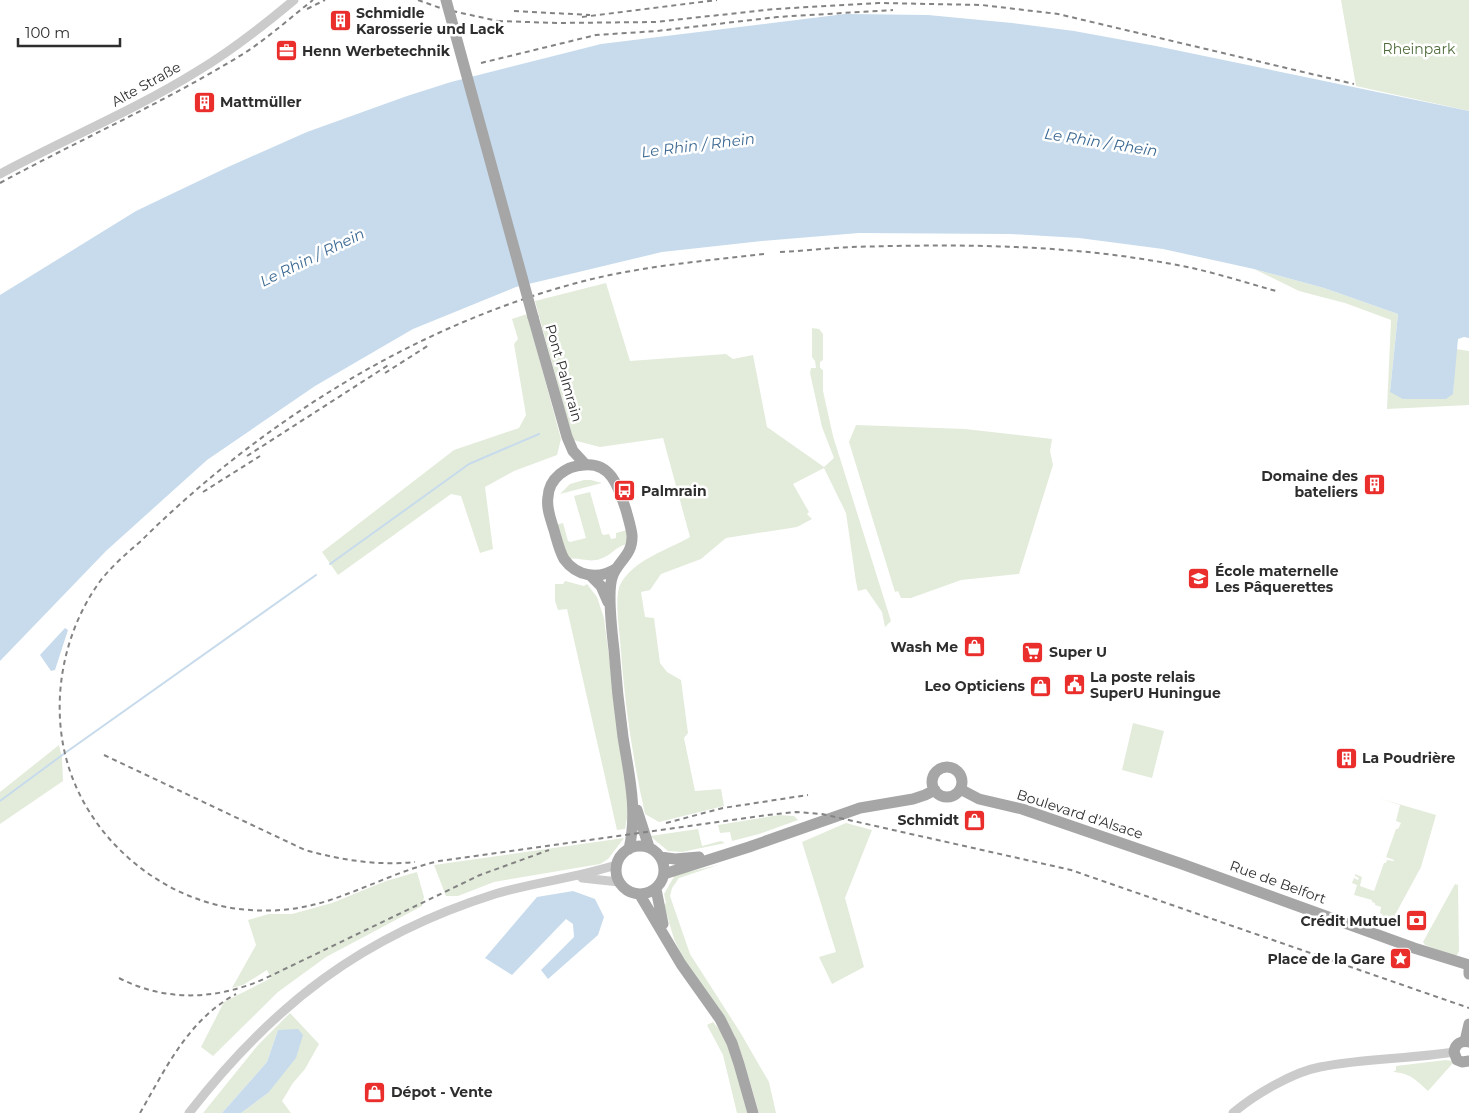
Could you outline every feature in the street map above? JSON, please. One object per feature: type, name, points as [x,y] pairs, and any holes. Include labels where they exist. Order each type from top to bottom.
[{"type":"main road","name":"Pont Palmrain","points":[[446,0],[567,437],[573,451],[585,464]]},
{"type":"main road","name":"Pont Palmrain","points":[[564,470],[568,455],[567,437]]},
{"type":"main road","points":[[617,568],[603,574],[590,575],[576,571],[562,556],[551,519],[548,497],[554,481],[564,470],[585,464],[604,470],[611,475],[619,487],[632,536],[629,552],[613,574],[610,605],[619,707],[633,794],[649,848]]},
{"type":"main road","points":[[590,575],[601,586],[610,605]]},
{"type":"main road","points":[[945,768],[953,769],[959,773],[962,781],[960,790],[957,793],[949,797],[941,795],[935,790],[933,785],[934,776],[937,772],[945,768]]},
{"type":"main road","points":[[664,874],[764,842],[860,808],[913,798],[935,790]]},
{"type":"main road","name":"Boulevard d'Alsace","points":[[960,790],[979,799],[1022,809],[1190,866]]},
{"type":"main road","points":[[629,849],[633,830],[633,794]]},
{"type":"main road","points":[[638,846],[649,848],[660,857],[664,865],[664,874],[661,882],[656,889],[648,893],[640,895],[628,892],[619,882],[616,874],[616,865],[620,856],[629,849],[638,846]]},
{"type":"main road","points":[[660,857],[675,859],[725,853]]},
{"type":"main road","name":"Rue de Belfort","points":[[1190,866],[1414,948],[1469,965]]},
{"type":"main road","points":[[656,889],[667,938]]},
{"type":"main road","points":[[640,895],[682,964],[720,1019],[740,1064],[753,1113]]},
{"type":"main road","points":[[1469,965],[1469,974]]},
{"type":"main road","points":[[1468,1064],[1457,1060],[1454,1052],[1457,1044],[1467,1042],[1469,1024]]},
{"type":"street","name":"Alte Straße","points":[[0,174],[57,144],[114,118],[196,72],[241,42],[294,0]]},
{"type":"street","points":[[189,1113],[216,1078],[263,1028],[290,1004],[345,963],[403,930],[466,904],[530,885],[572,878],[616,865]]},
{"type":"street","points":[[572,878],[594,878],[619,882]]},
{"type":"street","points":[[1232,1113],[1267,1089],[1319,1067],[1454,1052]]},
{"type":"green space","name":"Rheinpark","points":[[1341,0],[1469,0],[1469,111],[1356,86]]},
{"type":"green space","points":[[1254,269],[1324,288],[1398,314],[1390,392],[1453,394],[1456,349],[1469,351],[1469,405],[1387,409],[1391,320],[1345,303],[1299,291]]},
{"type":"green space","points":[[606,283],[630,361],[726,354],[733,359],[753,355],[767,427],[824,467],[834,458],[822,427],[810,373],[811,368],[816,368],[812,357],[812,328],[819,329],[823,334],[823,360],[820,362],[820,368],[823,370],[823,391],[833,436],[891,621],[885,627],[882,612],[866,589],[858,591],[846,513],[824,468],[793,484],[809,512],[807,514],[812,519],[797,527],[726,538],[701,559],[661,574],[650,590],[641,592],[645,617],[654,618],[660,663],[667,672],[681,680],[688,733],[684,738],[695,791],[721,789],[724,806],[659,822],[645,814],[636,771],[624,684],[617,603],[619,588],[627,575],[643,561],[690,537],[663,438],[600,447],[573,440],[535,301]]},
{"type":"green space","points":[[527,314],[561,439],[557,455],[514,471],[485,487],[493,549],[480,553],[461,496],[451,494],[338,575],[322,552],[454,450],[519,428],[526,415],[514,344],[518,339],[512,319]]},
{"type":"green space","points":[[856,425],[965,429],[1052,439],[1050,451],[1053,465],[1019,574],[961,580],[911,598],[901,598],[898,591],[895,592],[849,442]]},
{"type":"green space","points":[[584,480],[602,483],[560,494],[570,484]]},
{"type":"green space","points":[[590,492],[602,534],[609,534],[611,539],[616,538],[616,533],[627,530],[628,544],[596,560],[568,559],[555,525],[563,523],[568,541],[570,542],[586,538],[574,496]]},
{"type":"green space","points":[[565,581],[584,586],[587,584],[597,597],[604,618],[627,795],[628,812],[625,829],[617,830],[567,609],[558,610],[555,601],[555,584],[563,584]]},
{"type":"green space","points":[[1133,723],[1164,731],[1152,778],[1122,770]]},
{"type":"green space","points":[[59,745],[62,758],[63,781],[0,824],[0,792]]},
{"type":"green space","points":[[1378,798],[1436,815],[1421,867],[1389,926],[1382,923],[1381,907],[1375,905],[1372,900],[1354,895],[1357,885],[1352,883],[1354,878],[1358,880],[1359,878],[1355,874],[1362,877],[1360,886],[1374,891],[1384,863],[1387,860],[1394,861],[1386,857],[1396,829],[1398,829],[1401,823],[1396,821],[1400,805]]},
{"type":"green space","points":[[779,815],[794,816],[798,820],[759,834],[732,841],[730,832],[720,833],[718,825]]},
{"type":"green space","points":[[846,823],[872,830],[845,898],[864,967],[832,984],[819,957],[836,952],[802,842]]},
{"type":"green space","points":[[698,829],[702,846],[721,841],[725,843],[682,852],[668,851],[650,836]]},
{"type":"green space","points":[[624,838],[608,859],[600,864],[494,882],[458,896],[446,896],[434,865]]},
{"type":"green space","points":[[718,865],[679,878],[672,888],[670,896],[690,954],[740,1032],[769,1082],[776,1113],[759,1113],[734,1034],[683,958],[674,939],[664,905],[666,903],[664,894],[675,875]]},
{"type":"green space","points":[[417,872],[424,897],[422,906],[326,957],[278,992],[213,1056],[201,1047],[224,1002],[271,978],[267,970],[243,985],[232,988],[256,945],[248,920],[269,914],[292,914],[332,903],[386,881]]},
{"type":"green space","points":[[1455,884],[1458,885],[1459,951],[1454,956],[1425,945],[1423,942]]},
{"type":"green space","points":[[290,1013],[319,1044],[305,1069],[293,1083],[282,1101],[291,1113],[241,1113],[268,1093],[278,1030],[267,1062],[222,1113],[203,1113],[258,1045]]},
{"type":"green space","points":[[713,1022],[720,1031],[731,1053],[748,1113],[737,1113],[723,1055],[707,1025]]},
{"type":"green space","points":[[1446,1060],[1453,1063],[1428,1091],[1416,1080],[1393,1072],[1396,1070],[1396,1066]]},
{"type":"water","name":"Le Rhin / Rhein","points":[[845,14],[928,15],[1074,31],[1156,46],[1469,111],[1469,338],[1458,339],[1453,394],[1446,399],[1403,399],[1390,392],[1398,314],[1324,288],[1254,269],[1163,249],[1079,238],[1010,234],[859,233],[662,252],[516,287],[413,329],[315,386],[207,460],[106,551],[0,661],[0,295],[136,211],[307,132],[407,96],[451,82],[601,44]]},
{"type":"water","points":[[65,628],[68,630],[55,670],[51,671],[40,655]]},
{"type":"water","points":[[573,891],[595,899],[604,917],[598,935],[548,979],[541,970],[574,937],[573,924],[566,919],[512,975],[485,958],[537,897]]},
{"type":"water","points":[[298,1029],[303,1035],[296,1058],[268,1093],[241,1113],[222,1113],[267,1062],[278,1030]]},
{"type":"waterway","points":[[330,564],[469,464],[539,434]]},
{"type":"waterway","points":[[0,801],[316,575]]},
{"type":"railway","points":[[0,183],[213,72],[252,48],[313,0]]},
{"type":"railway","points":[[307,9],[325,0]]},
{"type":"railway","points":[[418,0],[443,9],[505,21]]},
{"type":"railway","points":[[582,17],[717,0]]},
{"type":"railway","points":[[498,21],[556,23],[655,22],[775,9],[879,3],[982,5],[1058,14],[1354,84]]},
{"type":"railway","points":[[481,63],[596,35],[657,31],[777,17],[893,10]]},
{"type":"railway","points":[[514,11],[590,15]]},
{"type":"railway","points":[[780,252],[852,247],[930,246],[1009,247],[1088,252],[1180,266],[1276,291]]},
{"type":"railway","points":[[764,254],[651,268],[584,281],[532,296],[481,315],[431,337],[382,361],[335,388],[289,418],[203,484],[120,559],[101,580],[87,601],[76,624],[62,673],[60,699],[60,724],[64,750],[71,774],[83,801],[99,826],[119,849],[141,868],[166,885],[192,897],[221,906],[260,911],[299,908],[327,901],[410,869],[439,861],[767,815],[796,812],[822,814],[1071,870],[1469,1008]]},
{"type":"railway","points":[[385,373],[429,345]]},
{"type":"railway","points":[[247,456],[390,364]]},
{"type":"railway","points":[[203,492],[260,456]]},
{"type":"railway","points":[[104,755],[305,850],[332,857],[360,861],[387,863],[415,862]]},
{"type":"railway","points":[[666,823],[723,808],[808,795]]},
{"type":"railway","points":[[119,978],[137,986],[173,994],[209,994],[246,986],[480,875],[549,850]]},
{"type":"railway","points":[[140,1113],[169,1062],[191,1031],[204,1017],[236,994]]},
{"type":"place","name":"Schmidle Karosserie und Lack","points":[[340,21]]},
{"type":"place","name":"Henn Werbetechnik","points":[[286,51]]},
{"type":"place","name":"Mattmüller","points":[[204,102]]},
{"type":"place","name":"Domaine des bateliers","points":[[1374,484]]},
{"type":"place","name":"Palmrain","points":[[625,491]]},
{"type":"place","name":"École maternelle Les Pâquerettes","points":[[1199,579]]},
{"type":"place","name":"Wash Me","points":[[974,647]]},
{"type":"place","name":"Super U","points":[[1033,652]]},
{"type":"place","name":"La poste relais SuperU Huningue","points":[[1074,685]]},
{"type":"place","name":"Leo Opticiens","points":[[1041,686]]},
{"type":"place","name":"La Poudrière","points":[[1346,758]]},
{"type":"place","name":"Schmidt","points":[[975,820]]},
{"type":"place","name":"Crédit Mutuel","points":[[1417,921]]},
{"type":"place","name":"Place de la Gare","points":[[1401,959]]},
{"type":"place","name":"Dépot - Vente","points":[[375,1092]]}]
